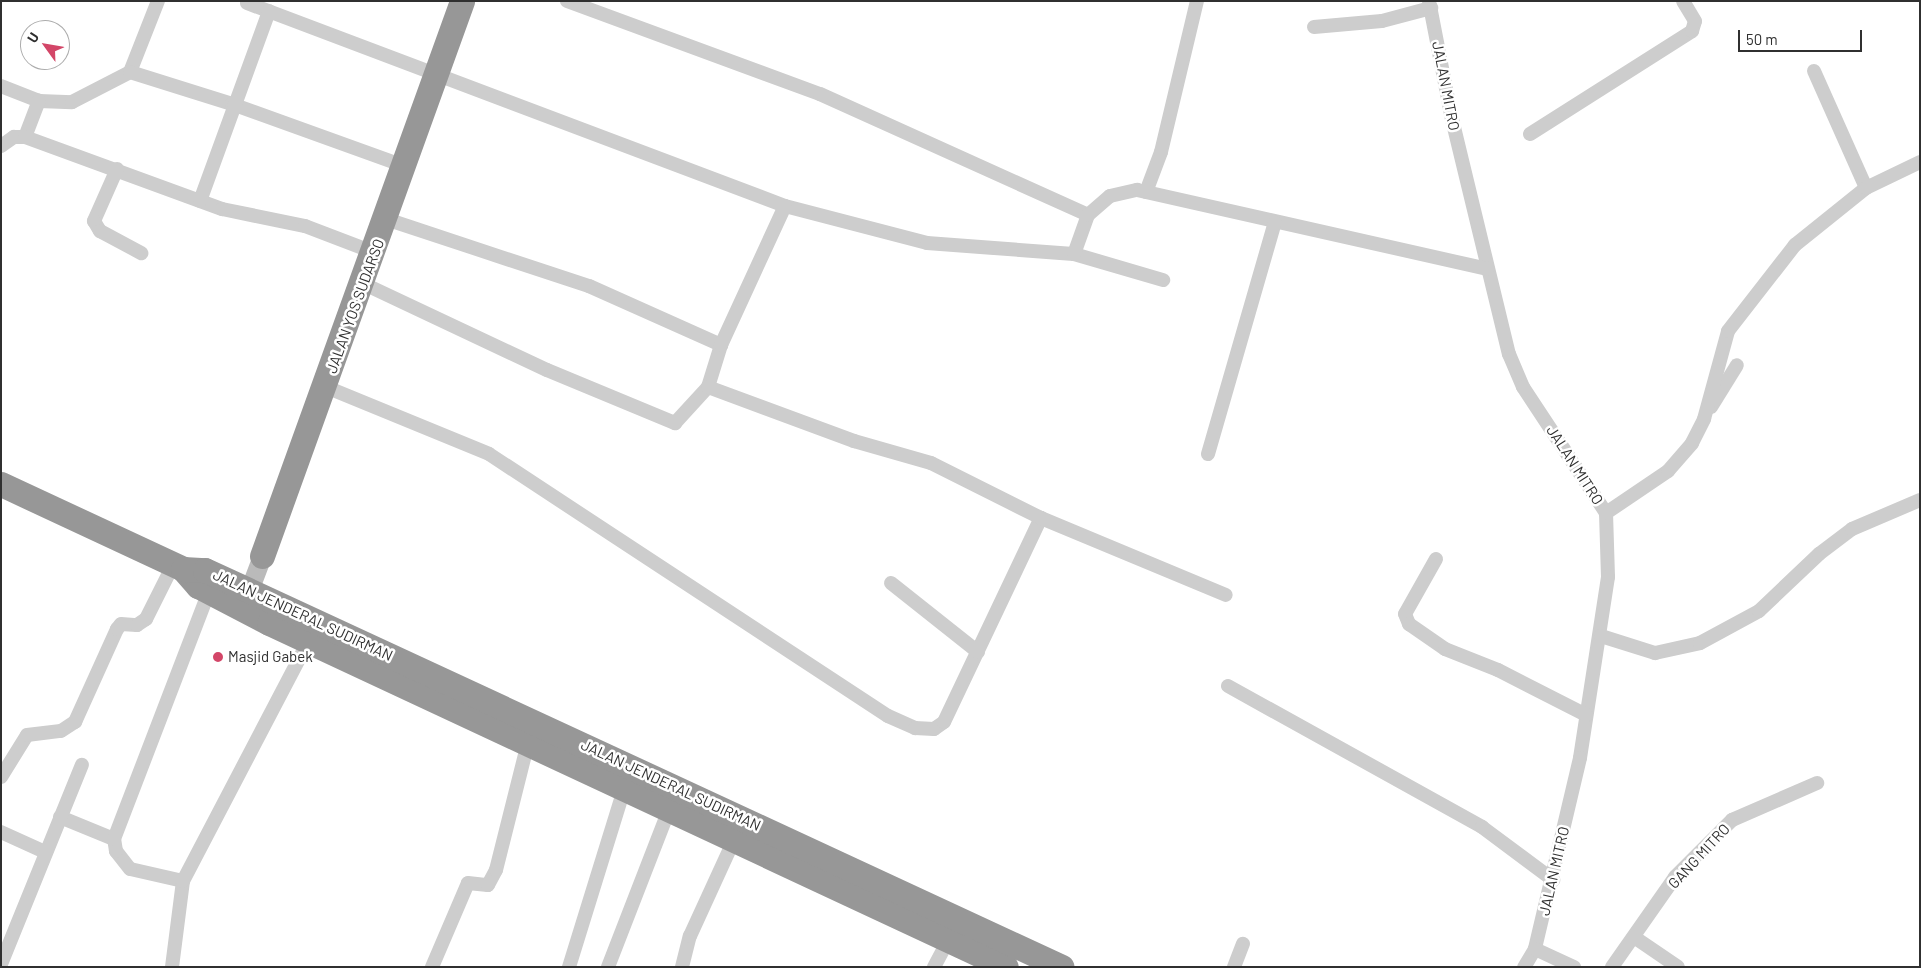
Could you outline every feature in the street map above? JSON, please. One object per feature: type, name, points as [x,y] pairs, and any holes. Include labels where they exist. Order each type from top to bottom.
[{"type":"highway","name":"JALAN YOS SUDARSO","points":[[262,556],[326,387],[462,1]]},
{"type":"highway","points":[[1,484],[178,567]]},
{"type":"highway","name":"JALAN JENDERAL SUDIRMAN","points":[[178,567],[209,592],[245,600],[864,887],[948,941],[1006,967]]},
{"type":"highway","name":"JALAN JENDERAL SUDIRMAN","points":[[178,567],[206,570],[245,600],[308,642],[734,840],[864,887],[1062,967]]},
{"type":"street","points":[[1,86],[39,101],[72,102],[130,72],[158,1]]},
{"type":"street","points":[[567,1],[820,94],[1088,215]]},
{"type":"street","points":[[1146,192],[1161,152],[1197,1]]},
{"type":"street","points":[[1530,134],[1692,31],[1695,21],[1684,1]]},
{"type":"street","points":[[246,2],[785,206],[927,243],[1074,254],[1163,280]]},
{"type":"street","points":[[1314,27],[1382,21],[1430,5]]},
{"type":"street","name":"JALAN MITRO","points":[[1430,5],[1496,311],[1523,387],[1606,513],[1608,577],[1601,636],[1553,880],[1535,949],[1524,967]]},
{"type":"street","points":[[200,201],[232,104],[268,11]]},
{"type":"street","points":[[1814,71],[1861,191]]},
{"type":"street","points":[[130,72],[232,104],[404,166]]},
{"type":"street","points":[[25,137],[39,101]]},
{"type":"street","points":[[1,146],[14,137],[25,137],[200,201],[240,214],[305,226],[374,252]]},
{"type":"street","points":[[1704,419],[1728,331],[1795,245],[1833,210],[1861,191],[1920,162]]},
{"type":"street","points":[[116,169],[94,221],[100,231],[141,253]]},
{"type":"street","points":[[1074,254],[1088,215],[1110,196],[1130,190],[1146,192],[1487,269]]},
{"type":"street","points":[[362,283],[547,370],[672,423],[679,421],[708,387],[721,345],[785,206]]},
{"type":"street","points":[[386,219],[589,286],[721,345]]},
{"type":"street","points":[[1208,454],[1275,222]]},
{"type":"street","points":[[1606,513],[1668,470],[1692,443],[1704,419],[1737,365]]},
{"type":"street","points":[[326,387],[490,454],[888,716],[915,728],[934,729],[944,722],[1041,518]]},
{"type":"street","points":[[708,387],[854,442],[931,463],[1041,518],[1226,595]]},
{"type":"street","points":[[1601,636],[1655,653],[1700,643],[1759,611],[1819,554],[1852,529],[1917,506]]},
{"type":"street","name":"JALAN YOS SUDARSO","points":[[245,600],[262,556]]},
{"type":"street","points":[[1436,559],[1405,614],[1410,624],[1445,649],[1498,670],[1586,716]]},
{"type":"street","points":[[1,777],[27,734],[61,731],[75,722],[117,629],[121,624],[137,625],[146,619],[178,567]]},
{"type":"street","points":[[891,583],[978,652]]},
{"type":"street","points":[[183,881],[130,869],[116,851],[114,839],[209,592]]},
{"type":"street","points":[[172,967],[183,881],[308,642]]},
{"type":"street","points":[[1228,686],[1482,827],[1553,880]]},
{"type":"street","points":[[432,967],[468,884],[488,885],[496,870],[528,743]]},
{"type":"street","points":[[1,964],[82,765]]},
{"type":"street","name":"GANG MITRO","points":[[1612,967],[1675,877],[1732,820],[1817,782]]},
{"type":"street","points":[[569,967],[624,789]]},
{"type":"street","points":[[608,967],[669,810]]},
{"type":"street","points":[[60,817],[114,839]]},
{"type":"street","points":[[1,832],[45,852]]},
{"type":"street","points":[[682,967],[690,936],[734,840]]},
{"type":"street","points":[[1634,937],[1678,967]]},
{"type":"street","points":[[934,967],[948,941]]},
{"type":"street","points":[[1234,967],[1243,944]]},
{"type":"street","points":[[1535,949],[1574,967]]},
{"type":"place","name":"Masjid Gabek","points":[[218,657]]}]
